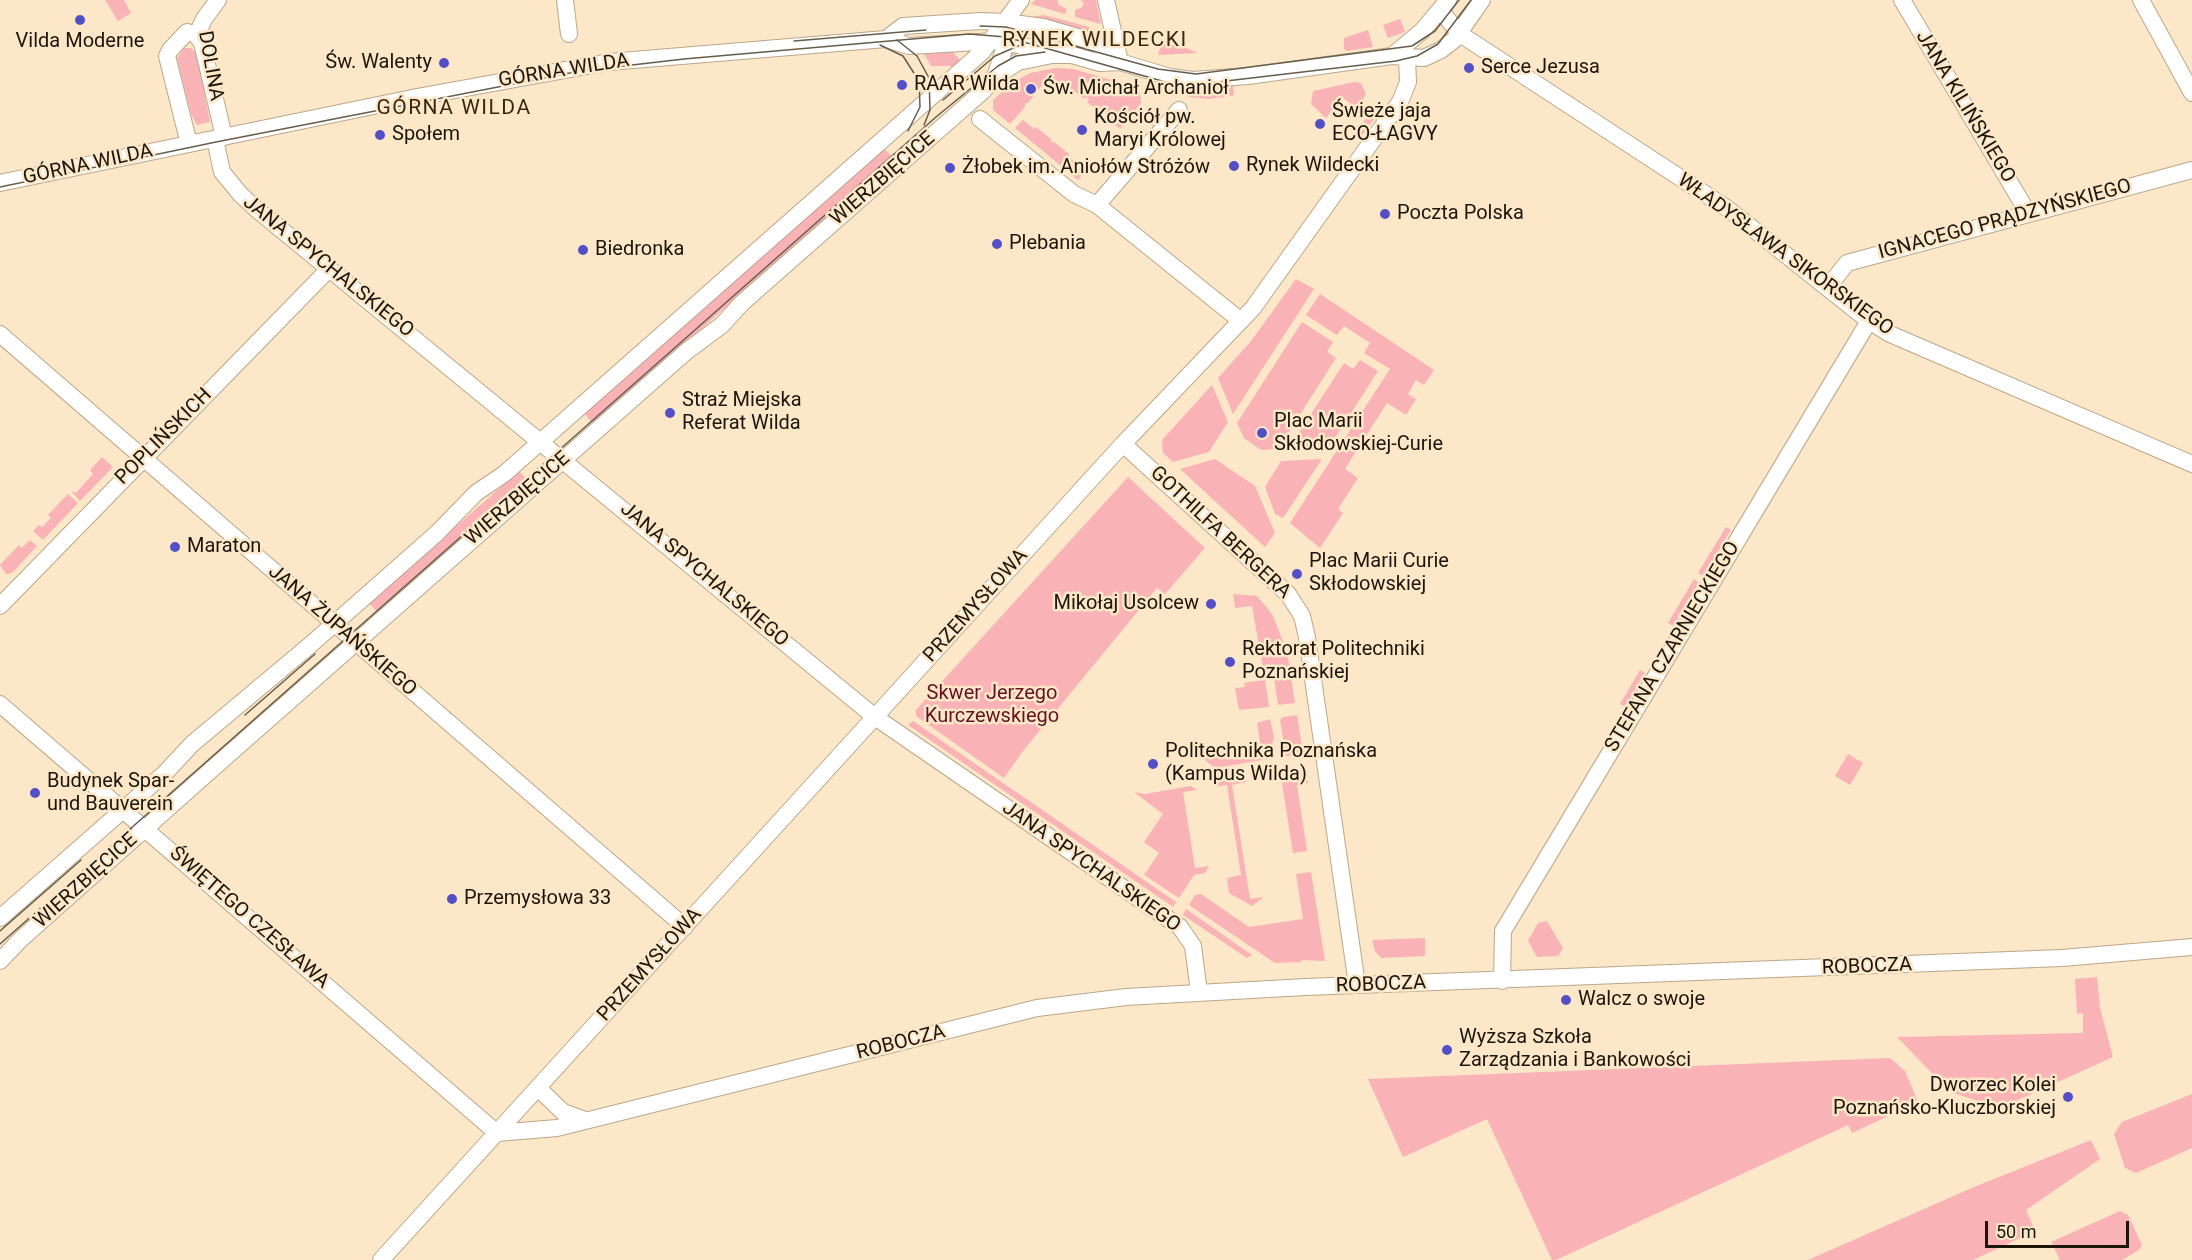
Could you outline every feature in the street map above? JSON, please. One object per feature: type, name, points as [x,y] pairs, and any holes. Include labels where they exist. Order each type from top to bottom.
[{"type":"street","name":"DOLINA","points":[[218,0],[200,26],[220,138]]},
{"type":"street","points":[[565,0],[569,34]]},
{"type":"street","points":[[995,77],[1000,42],[1006,22],[1021,0]]},
{"type":"street","points":[[1106,0],[1120,62],[1170,77],[1193,80],[1248,76],[1400,57],[1424,58],[1435,54],[1460,34],[1482,0]]},
{"type":"street","name":"JANA KILIŃSKIEGO","points":[[1902,0],[2028,213]]},
{"type":"street","points":[[2141,0],[2192,93]]},
{"type":"street","points":[[1400,57],[1444,5]]},
{"type":"street","name":"WŁADYSŁAWA SIKORSKIEGO","points":[[1444,5],[1460,34],[1728,209],[1869,321],[1890,334],[2192,464]]},
{"type":"street","name":"GÓRNA WILDA","points":[[886,39],[903,26],[980,21],[1006,22],[1043,27],[1084,39],[1108,50],[1120,62]]},
{"type":"street","points":[[189,144],[167,57],[178,40],[187,32],[195,34],[202,44]]},
{"type":"street","name":"GÓRNA WILDA","points":[[0,183],[590,64],[886,39],[909,46],[959,41],[1000,42],[1072,54],[1100,63],[1120,62]]},
{"type":"street","points":[[959,41],[972,49],[974,57],[971,62]]},
{"type":"street","name":"WIERZBIĘCICE","points":[[0,918],[165,772],[192,744],[238,708],[437,533],[476,493],[504,474],[971,62],[1000,42]]},
{"type":"street","name":"WIERZBIĘCICE","points":[[0,961],[20,940],[356,642],[687,351],[722,325],[742,303],[995,77],[1018,62],[1052,55],[1072,54]]},
{"type":"street","name":"PRZEMYSŁOWA","points":[[381,1260],[1123,444],[1241,321],[1279,273],[1400,102],[1408,82],[1400,57]]},
{"type":"street","points":[[1097,205],[1179,110]]},
{"type":"street","points":[[980,119],[1074,194],[1097,205],[1241,321]]},
{"type":"street","name":"JANA SPYCHALSKIEGO","points":[[220,138],[221,170],[237,192],[329,269],[564,459],[875,717],[1180,927],[1193,946],[1199,992]]},
{"type":"street","name":"IGNACEGO PRĄDZYŃSKIEGO","points":[[1828,287],[1847,263],[2192,170]]},
{"type":"street","name":"POPLIŃSKICH","points":[[0,606],[128,472],[143,460],[329,269]]},
{"type":"street","name":"STEFANA CZARNIECKIEGO","points":[[1502,981],[1503,931],[1869,321]]},
{"type":"street","name":"JANA ŻUPAŃSKIEGO","points":[[0,334],[685,927]]},
{"type":"street","name":"GOTHILFA BERGERA","points":[[1123,444],[1288,594],[1302,616],[1307,637],[1357,986]]},
{"type":"street","name":"ŚWIĘTEGO CZESŁAWA","points":[[0,704],[497,1133]]},
{"type":"street","name":"ROBOCZA","points":[[497,1133],[557,1128],[1037,1008],[1199,992],[2038,960],[2192,947]]},
{"type":"street","points":[[538,1088],[563,1112],[585,1120]]},
{"type":"green space","points":[[105,0],[124,0],[131,13],[118,21]]},
{"type":"green space","points":[[1035,0],[1057,0],[1059,5],[1067,9],[1065,14],[1031,4]]},
{"type":"green space","points":[[1081,0],[1096,0],[1101,24],[1075,17],[1075,10],[1081,8],[1084,3]]},
{"type":"green space","points":[[1044,15],[1089,27],[1088,33],[1031,17]]},
{"type":"green space","points":[[1400,19],[1405,32],[1388,38],[1383,25]]},
{"type":"green space","points":[[1368,30],[1373,47],[1347,51],[1344,49],[1344,38]]},
{"type":"green space","points":[[1162,43],[1186,48],[1198,53],[1158,55]]},
{"type":"green space","points":[[184,48],[191,48],[197,54],[210,122],[197,125],[191,114],[177,58]]},
{"type":"green space","points":[[953,52],[960,60],[955,69],[950,66],[931,66],[924,54]]},
{"type":"green space","points":[[1056,68],[1073,69],[1132,86],[1140,92],[1141,103],[1120,129],[1105,116],[1107,114],[1102,114],[1087,102],[1089,99],[1086,97],[1084,99],[1068,86],[1070,84],[1067,82],[1058,92],[1046,80],[1010,124],[993,110],[993,100],[1014,82],[1030,73]]},
{"type":"green space","points":[[1354,82],[1361,83],[1366,94],[1354,112],[1348,108],[1351,104],[1342,97],[1326,118],[1311,104],[1313,91]]},
{"type":"green space","points":[[1233,86],[1234,95],[1210,99],[1188,97],[1188,91]]},
{"type":"green space","points":[[1378,102],[1384,106],[1362,135],[1357,131]]},
{"type":"green space","points":[[1023,120],[1034,129],[1036,127],[1051,139],[1052,143],[1054,142],[1069,154],[1068,157],[1087,169],[1078,180],[1015,128]]},
{"type":"green space","points":[[884,148],[894,159],[593,424],[584,413]]},
{"type":"green space","points":[[1296,279],[1314,289],[1233,414],[1218,378],[1251,341]]},
{"type":"green space","points":[[1320,294],[1434,370],[1424,385],[1416,380],[1408,394],[1416,399],[1406,415],[1387,403],[1345,469],[1358,478],[1338,509],[1343,513],[1320,548],[1290,523],[1390,369],[1364,353],[1370,343],[1344,326],[1337,335],[1306,315]]},
{"type":"green space","points":[[1302,322],[1333,342],[1327,352],[1336,358],[1278,449],[1261,450],[1244,438],[1237,423]]},
{"type":"green space","points":[[1360,360],[1378,371],[1328,449],[1287,451],[1344,363],[1353,369]]},
{"type":"green space","points":[[1212,385],[1228,422],[1209,452],[1173,462],[1163,453],[1162,440]]},
{"type":"green space","points":[[102,457],[113,467],[80,501],[71,491],[76,493],[93,474],[90,470]]},
{"type":"green space","points":[[1215,459],[1255,486],[1275,533],[1265,547],[1180,469]]},
{"type":"green space","points":[[1322,459],[1283,518],[1275,514],[1265,487],[1281,461]]},
{"type":"green space","points":[[519,471],[528,481],[378,613],[369,603]]},
{"type":"green space","name":"Skwer Jerzego Kurczewskiego","points":[[1128,477],[1205,548],[1165,594],[1157,588],[1023,751],[1004,778],[916,716],[916,710]]},
{"type":"green space","points":[[68,494],[78,503],[43,540],[33,531],[39,525],[42,527],[51,518],[48,515]]},
{"type":"green space","points":[[1726,527],[1731,530],[1703,576],[1698,573]]},
{"type":"green space","points":[[30,540],[37,546],[12,573],[6,574],[0,565],[19,545],[22,548]]},
{"type":"green space","points":[[1694,579],[1699,583],[1674,626],[1668,623]]},
{"type":"green space","points":[[1233,594],[1257,596],[1272,614],[1287,651],[1295,703],[1278,705],[1273,671],[1264,673],[1252,606],[1235,608]]},
{"type":"green space","points":[[1640,670],[1645,673],[1625,707],[1620,704]]},
{"type":"green space","points":[[1265,680],[1269,707],[1239,710],[1235,688],[1245,687],[1244,683]]},
{"type":"green space","points":[[1297,715],[1303,754],[1286,756],[1280,720],[1283,717]]},
{"type":"green space","points":[[1270,719],[1274,737],[1268,759],[1215,768],[1206,761],[1204,754],[1261,748],[1257,723]]},
{"type":"green space","points":[[913,721],[1176,902],[1173,907],[908,725]]},
{"type":"green space","points":[[1848,754],[1863,763],[1850,785],[1835,776]]},
{"type":"green space","points":[[1305,769],[1308,783],[1297,785],[1307,851],[1293,853],[1281,777],[1264,779],[1267,774],[1290,774],[1293,770]]},
{"type":"green space","points":[[1242,778],[1247,782],[1232,785],[1250,899],[1264,897],[1252,906],[1229,893],[1227,878],[1241,875],[1227,785],[1214,787],[1218,782]]},
{"type":"green space","points":[[1191,786],[1197,790],[1183,792],[1195,868],[1209,866],[1205,873],[1194,875],[1179,898],[1144,875],[1159,853],[1144,842],[1163,814],[1134,792],[1145,794]]},
{"type":"green space","points":[[1311,872],[1325,961],[1301,960],[1301,962],[1275,963],[1189,905],[1195,895],[1201,894],[1249,927],[1303,919],[1296,874]]},
{"type":"green space","points":[[1186,909],[1252,955],[1247,958],[1183,915]]},
{"type":"green space","points":[[1547,921],[1563,948],[1558,956],[1537,957],[1528,941],[1538,923]]},
{"type":"green space","points":[[1425,938],[1425,956],[1381,958],[1375,951],[1372,940]]},
{"type":"green space","points":[[2097,977],[2100,1008],[2113,1057],[2009,1104],[1982,1102],[1950,1092],[1897,1037],[2083,1033],[2083,1013],[2077,1014],[2075,979]]},
{"type":"green space","points":[[1890,1058],[1905,1071],[1918,1102],[1852,1133],[1848,1125],[1556,1260],[1552,1260],[1487,1119],[1403,1157],[1368,1079]]},
{"type":"green space","points":[[2192,1094],[2192,1148],[2136,1173],[2125,1168],[2114,1134],[2122,1122]]},
{"type":"green space","points":[[2091,1140],[2100,1159],[2026,1210],[2035,1231],[1973,1260],[1808,1260],[1974,1187]]},
{"type":"green space","points":[[2120,1211],[2128,1215],[2142,1245],[2139,1250],[2122,1260],[2060,1260],[2051,1242]]},
{"type":"tram line","points":[[980,26],[1006,27],[1158,69],[1196,74],[1412,46],[1435,31],[1459,0]]},
{"type":"tram line","points":[[0,187],[580,71],[684,59],[969,34],[1006,37],[1169,83],[1192,85],[1396,61],[1417,56],[1438,44],[1471,0]]},
{"type":"tram line","points":[[794,41],[926,30]]},
{"type":"tram line","points":[[897,40],[917,56],[929,78],[930,110],[924,125]]},
{"type":"tram line","points":[[943,100],[995,56],[1025,43]]},
{"type":"tram line","points":[[880,45],[903,56],[919,81],[920,107],[908,131]]},
{"type":"tram line","points":[[0,944],[936,117],[998,66],[1016,56],[1045,52]]},
{"type":"tram line","points":[[245,715],[315,654]]},
{"type":"tram line","points":[[0,931],[81,860]]},
{"type":"place","name":"Vilda Moderne","points":[[80,20]]},
{"type":"place","name":"Św. Walenty","points":[[444,63]]},
{"type":"place","name":"Serce Jezusa","points":[[1469,68]]},
{"type":"place","name":"RAAR Wilda","points":[[902,85]]},
{"type":"place","name":"Św. Michał Archanioł","points":[[1031,89]]},
{"type":"place","name":"Świeże jaja ECO-ŁAGVY","points":[[1320,124]]},
{"type":"place","name":"Kościół pw. Maryi Królowej","points":[[1082,130]]},
{"type":"place","name":"Społem","points":[[380,135]]},
{"type":"place","name":"Rynek Wildecki","points":[[1234,166]]},
{"type":"place","name":"Żłobek im. Aniołów Stróżów","points":[[950,168]]},
{"type":"place","name":"Poczta Polska","points":[[1385,214]]},
{"type":"place","name":"Plebania","points":[[997,244]]},
{"type":"place","name":"Biedronka","points":[[583,250]]},
{"type":"place","name":"Straż Miejska Referat Wilda","points":[[670,413]]},
{"type":"place","name":"Plac Marii Skłodowskiej-Curie","points":[[1262,433]]},
{"type":"place","name":"Maraton","points":[[175,547]]},
{"type":"place","name":"Plac Marii Curie Skłodowskiej","points":[[1297,574]]},
{"type":"place","name":"Mikołaj Usolcew","points":[[1211,604]]},
{"type":"place","name":"Rektorat Politechniki Poznańskiej","points":[[1230,662]]},
{"type":"place","name":"Politechnika Poznańska (Kampus Wilda)","points":[[1153,764]]},
{"type":"place","name":"Budynek Spar- und Bauverein","points":[[35,793]]},
{"type":"place","name":"Przemysłowa 33","points":[[452,899]]},
{"type":"place","name":"Walcz o swoje","points":[[1566,1000]]},
{"type":"place","name":"Wyższa Szkoła Zarządzania i Bankowości","points":[[1447,1050]]},
{"type":"place","name":"Dworzec Kolei Poznańsko-Kluczborskiej","points":[[2068,1097]]},
{"type":"district","name":"RYNEK WILDECKI","points":[[1095,41]]},
{"type":"district","name":"GÓRNA WILDA","points":[[454,109]]}]
